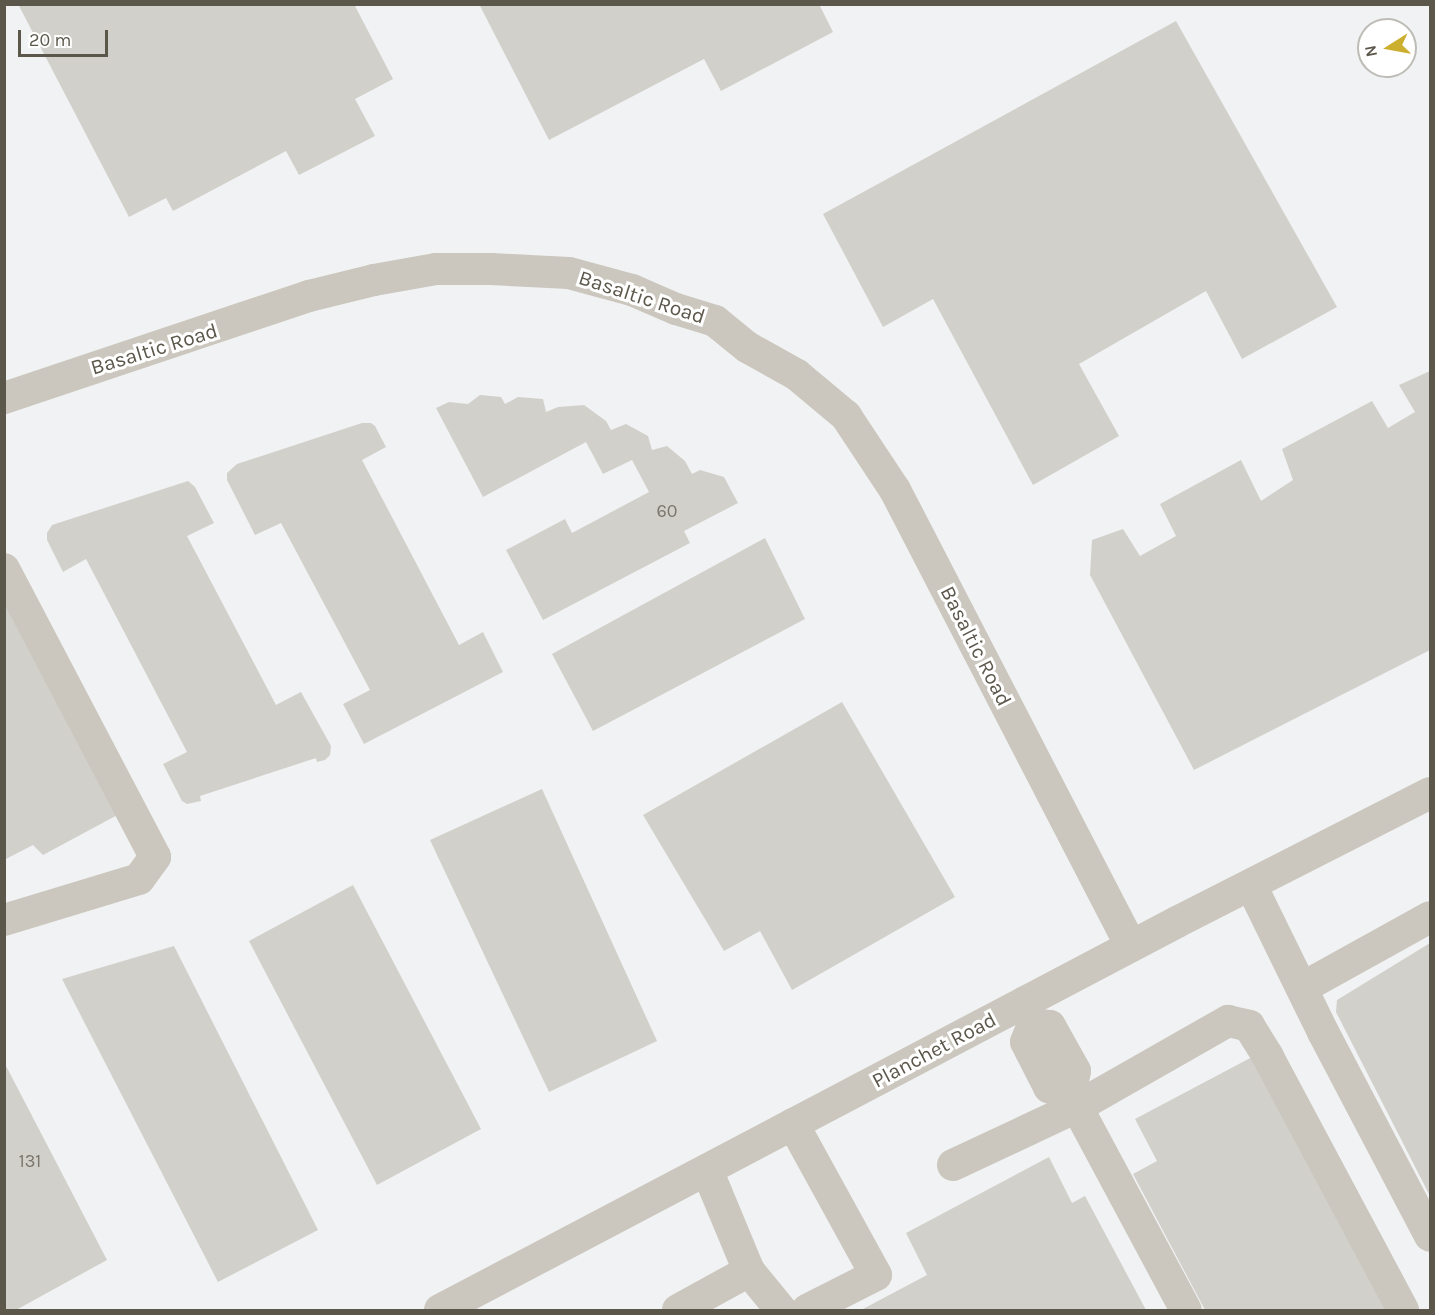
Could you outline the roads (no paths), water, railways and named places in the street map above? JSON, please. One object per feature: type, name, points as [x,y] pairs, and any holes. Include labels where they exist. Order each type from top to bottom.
[{"type":"street","name":"Basaltic Road","points":[[4,398],[309,297],[374,280],[436,270],[491,269],[570,273],[632,290],[676,309],[715,321],[747,347],[797,375],[846,417],[895,490],[1131,946]]},
{"type":"street","points":[[4,569],[155,857],[139,879],[4,920]]},
{"type":"street","name":"Planchet Road","points":[[447,1309],[793,1124],[1029,1013],[1131,946],[1431,793]]},
{"type":"street","points":[[1251,885],[1431,1236]]},
{"type":"street","points":[[1302,988],[1431,917]]},
{"type":"street","points":[[1029,1013],[1050,1026],[1076,1071],[1074,1102],[1186,1311]]},
{"type":"street","points":[[953,1165],[1228,1021],[1249,1026],[1268,1057],[1403,1311]]},
{"type":"street","points":[[793,1124],[876,1275],[807,1311]]},
{"type":"street","points":[[707,1170],[749,1271],[781,1311]]},
{"type":"street","points":[[678,1311],[749,1271]]}]
